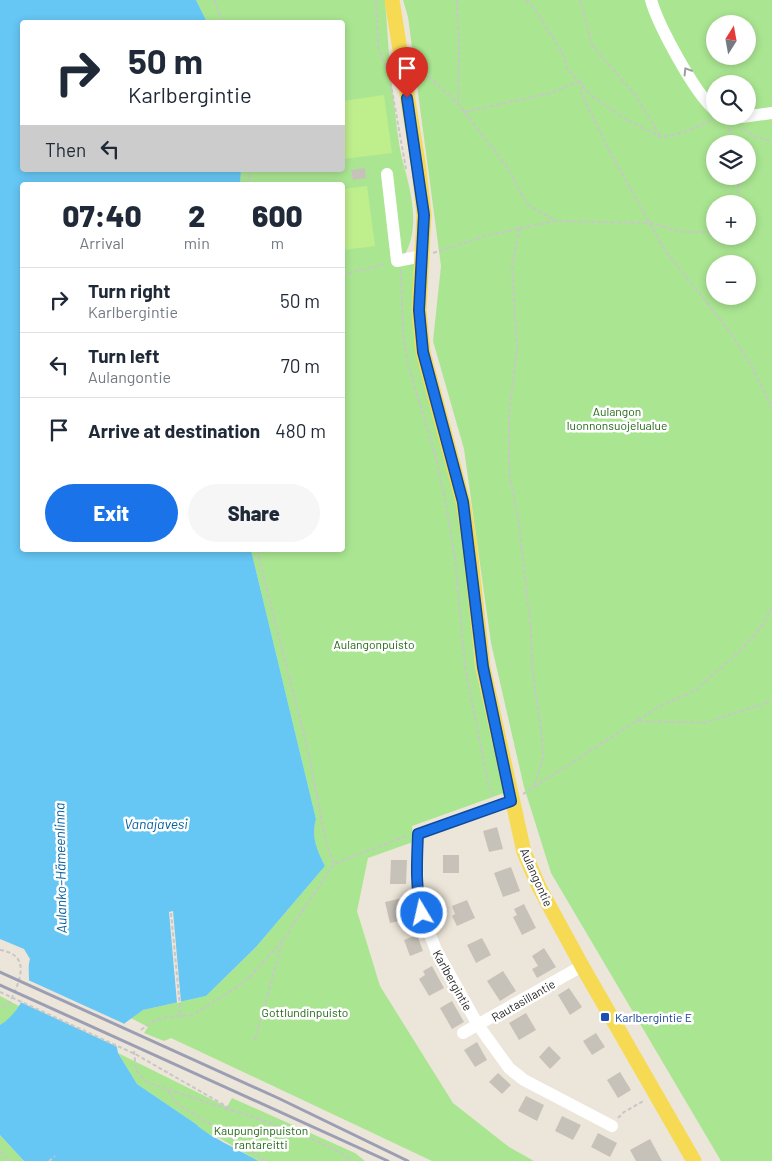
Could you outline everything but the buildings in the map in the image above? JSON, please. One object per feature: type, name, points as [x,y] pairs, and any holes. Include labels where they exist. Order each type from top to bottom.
[{"type":"main road","name":"Aulangontie","points":[[392,0],[420,169],[424,215],[419,310],[423,352],[463,502],[483,667],[511,801],[524,852],[539,887],[582,966],[694,1161]]},
{"type":"street","points":[[650,0],[663,32],[706,101]]},
{"type":"street","points":[[756,115],[772,113]]},
{"type":"street","points":[[387,174],[397,261],[422,256]]},
{"type":"street","points":[[418,834],[511,801]]},
{"type":"street","name":"Karlbergintie","points":[[418,834],[419,903],[423,916],[436,950],[478,1025],[509,1068],[517,1074],[562,1101],[615,1122]]},
{"type":"street","name":"Rautasillantie","points":[[463,1033],[582,966]]},
{"type":"path","points":[[214,0],[222,20]]},
{"type":"path","points":[[457,0],[459,48],[458,104]]},
{"type":"path","points":[[526,0],[532,6],[563,54],[568,68],[591,95],[625,119],[661,137],[682,133],[706,124]]},
{"type":"path","points":[[580,0],[592,45],[636,96],[661,137]]},
{"type":"path","points":[[414,63],[458,104],[506,165],[527,204],[555,221]]},
{"type":"path","points":[[464,112],[551,93],[579,81]]},
{"type":"path","points":[[583,85],[581,93],[610,152],[664,249],[734,339],[752,367],[772,408]]},
{"type":"path","points":[[741,127],[756,137],[772,141]]},
{"type":"path","points":[[422,256],[489,235],[555,221],[651,223],[683,232],[706,232]]},
{"type":"path","points":[[520,228],[512,265],[517,350],[509,415],[509,473],[519,525],[531,630],[532,669],[541,728],[543,758],[534,787]]},
{"type":"path","points":[[345,274],[397,261]]},
{"type":"path","points":[[258,552],[309,755],[326,842],[334,864]]},
{"type":"path","points":[[511,801],[660,706],[694,691],[738,653],[761,627],[772,608]]},
{"type":"path","points":[[636,722],[705,724],[772,701]]},
{"type":"path","points":[[141,1030],[151,1022],[167,1018],[181,1018],[201,1010],[249,978],[283,940],[334,864],[407,836],[418,834]]},
{"type":"path","points":[[171,914],[181,1018]]},
{"type":"path","points":[[255,1040],[283,940]]},
{"type":"path","points":[[0,950],[9,951],[19,958],[21,966],[9,1004],[0,1008]]},
{"type":"path","points":[[0,992],[150,1062],[238,1112]]},
{"type":"path","points":[[134,1051],[136,1070],[140,1078],[151,1085],[238,1112],[287,1130],[353,1161]]},
{"type":"path","points":[[168,1091],[177,1104],[266,1161]]},
{"type":"path","points":[[615,1122],[624,1112],[641,1103]]},
{"type":"path","points":[[0,1151],[10,1161]]},
{"type":"path","points":[[49,1161],[55,1156]]},
{"type":"green space","name":"Aulangonpuisto","points":[[196,0],[385,0],[397,131],[413,210],[412,236],[402,259],[414,258],[455,493],[468,587],[475,667],[504,793],[412,826],[413,842],[368,858],[357,911],[380,986],[453,1103],[509,1147],[534,1161],[432,1161],[171,1038],[164,1041],[144,1033],[148,1027],[131,1018],[143,1010],[206,996],[256,947],[325,866],[316,843],[314,832],[316,819],[251,552],[345,552],[345,182],[240,182],[241,172],[345,172],[345,20],[206,20]]},
{"type":"green space","name":"Aulangon luonnonsuojelualue","points":[[403,0],[772,0],[772,1161],[721,1161],[551,873],[524,787],[491,643],[464,449],[433,341],[441,266],[408,17]]},
{"type":"green space","points":[[384,95],[392,153],[345,159],[345,101]]},
{"type":"green space","points":[[367,186],[375,246],[345,250],[345,189]]},
{"type":"green space","points":[[0,996],[19,1006],[9,1021],[0,1025]]},
{"type":"green space","name":"Kaupunginpuiston rantareitti","points":[[118,1053],[227,1107],[232,1098],[355,1153],[365,1161],[258,1161],[221,1139],[204,1132],[196,1124],[137,1084]]},
{"type":"green space","points":[[0,1135],[24,1161],[0,1161]]},
{"type":"water","name":"Vanajavesi","points":[[0,0],[196,0],[206,20],[20,20],[20,172],[241,172],[240,182],[20,182],[20,552],[251,552],[316,819],[314,832],[316,843],[325,866],[256,947],[206,996],[143,1010],[125,1023],[116,1043],[118,1053],[137,1084],[201,1129],[258,1161],[24,1161],[0,1135],[0,1025],[10,1017],[23,999],[28,985],[30,959],[24,949],[0,939]]},
{"type":"pier","points":[[173,911],[181,1002],[177,1003],[169,912]]},
{"type":"pier","points":[[26,979],[127,1025],[119,1043],[120,1048],[18,1001]]},
{"type":"railway","points":[[0,972],[278,1098],[408,1161]]},
{"type":"railway","points":[[0,985],[388,1161]]},
{"type":"place","name":"Karlbergintie E","points":[[605,1017]]},
{"type":"route","points":[[407,98],[420,169],[424,215],[419,310],[423,352],[463,502],[483,667],[511,801],[499,807],[418,834],[417,868],[419,903],[422,913]]},
{"type":"water label","name":"Aulanko–Hämeenlinna","points":[[60,868]]},
{"type":"park label","name":"Gottlundinpuisto","points":[[305,1012]]}]
